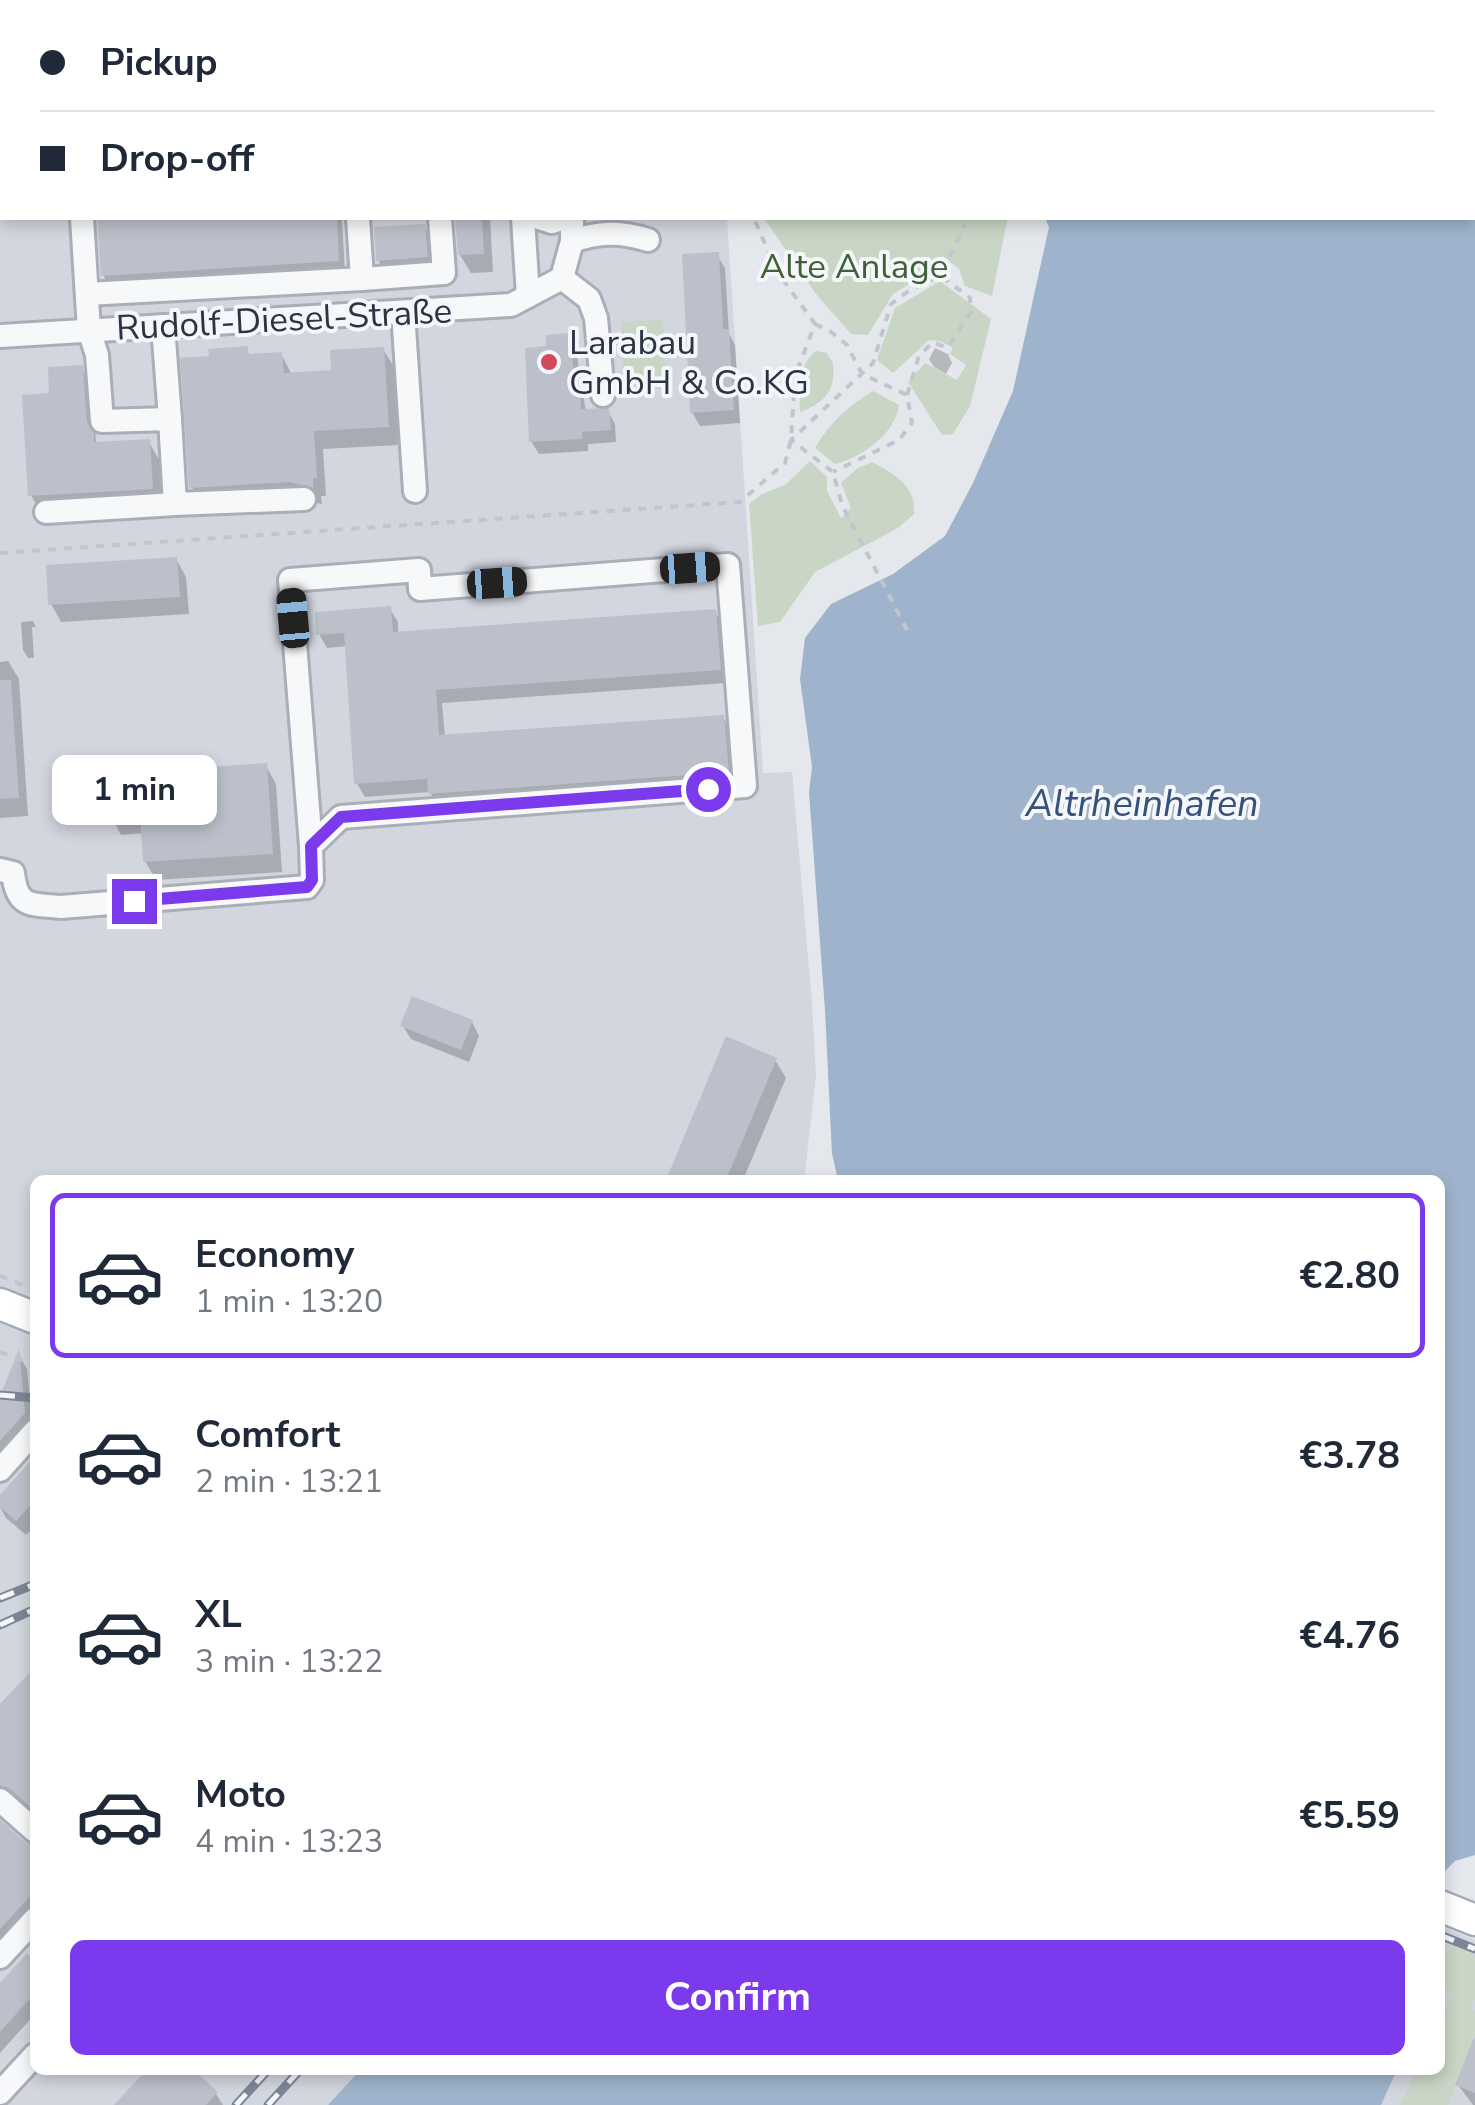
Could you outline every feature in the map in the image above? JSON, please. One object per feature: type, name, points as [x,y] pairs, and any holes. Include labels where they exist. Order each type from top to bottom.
[{"type":"main road","points":[[0,1304],[30,1316]]},
{"type":"main road","points":[[0,1324],[30,1353]]},
{"type":"street","points":[[82,220],[89,330],[97,356],[102,421],[170,419]]},
{"type":"street","points":[[358,220],[362,279]]},
{"type":"street","points":[[87,294],[444,273],[440,220]]},
{"type":"street","points":[[522,220],[528,296]]},
{"type":"street","points":[[603,395],[596,318],[589,299],[562,278],[572,229],[594,233],[631,225],[648,240]]},
{"type":"street","name":"Rudolf-Diesel-Straße","points":[[0,336],[511,305],[562,278]]},
{"type":"street","points":[[403,312],[415,490]]},
{"type":"street","points":[[163,326],[175,504]]},
{"type":"street","points":[[46,512],[304,499]]},
{"type":"street","points":[[0,870],[12,873],[15,893],[26,904],[60,906],[307,887],[312,880],[311,846],[290,580],[419,570],[420,589],[728,565],[745,786],[341,817],[311,846]]},
{"type":"street","points":[[0,1470],[30,1437]]},
{"type":"street","points":[[0,1800],[30,1827]]},
{"type":"street","points":[[0,1957],[30,1924]]},
{"type":"street","points":[[0,2093],[30,2060]]},
{"type":"path","points":[[755,220],[776,270],[815,324],[830,330],[847,345],[862,374],[907,394]]},
{"type":"path","points":[[791,440],[873,364],[891,304],[940,276],[964,225]]},
{"type":"path","points":[[833,472],[899,440],[912,423],[907,394],[919,356],[933,342],[948,348],[970,312],[970,298],[940,276]]},
{"type":"path","points":[[0,554],[740,502],[785,463],[791,440],[795,376],[815,324]]},
{"type":"path","points":[[791,440],[833,472],[835,489],[908,630]]},
{"type":"path","points":[[0,1276],[30,1288]]},
{"type":"path","points":[[0,1352],[30,1356]]},
{"type":"shaded area","points":[[0,220],[727,220],[763,773],[792,772],[812,1003],[816,1076],[805,1175],[30,1175],[30,2075],[355,2075],[328,2105],[0,2105]]},
{"type":"shaded area","points":[[1445,1928],[1475,1940],[1475,2105],[1381,2105],[1395,2075],[1445,2075]]},
{"type":"green space","name":"Alte Anlage","points":[[765,220],[1007,220],[992,296],[965,286],[959,269],[943,256],[936,268],[893,294],[868,335],[851,334],[816,294]]},
{"type":"green space","points":[[940,281],[991,319],[970,406],[953,434],[942,435],[908,382],[925,363],[957,380],[966,365],[950,354],[953,348],[929,340],[893,373],[877,360],[895,308]]},
{"type":"green space","points":[[663,320],[666,389],[624,391],[621,322]]},
{"type":"green space","points":[[816,351],[827,353],[833,363],[833,381],[822,400],[800,412],[803,371]]},
{"type":"green space","points":[[873,391],[899,405],[891,425],[866,450],[835,464],[815,448],[840,416]]},
{"type":"green space","points":[[810,461],[827,477],[827,491],[841,518],[851,508],[841,483],[872,462],[908,488],[914,514],[898,528],[815,572],[780,622],[758,626],[749,504],[785,485]]},
{"type":"green space","points":[[1452,1946],[1475,1955],[1475,1998],[1471,2008],[1475,2011],[1475,2036],[1448,2105],[1400,2105],[1415,2075],[1445,2075],[1445,2011],[1451,1998],[1445,1982],[1445,1950],[1449,1951]]},
{"type":"water","name":"Altrheinhafen","points":[[1046,220],[1475,220],[1475,1855],[1455,1861],[1445,1871],[1445,1175],[837,1175],[832,1154],[809,792],[812,767],[800,679],[805,638],[831,604],[893,574],[945,536],[1013,391],[1049,227]]},
{"type":"water","points":[[355,2075],[1395,2075],[1381,2105],[328,2105]]},
{"type":"building","points":[[97,220],[337,220],[339,261],[101,276]]},
{"type":"building","points":[[455,220],[482,220],[484,254],[458,255]]},
{"type":"building","points":[[425,224],[428,257],[376,261],[374,227]]},
{"type":"building","points":[[719,252],[723,329],[729,329],[734,410],[690,413],[682,254]]},
{"type":"building","points":[[570,333],[581,409],[609,408],[611,430],[582,432],[582,439],[529,442],[525,348],[546,346],[546,335]]},
{"type":"building","points":[[248,346],[248,354],[282,352],[284,373],[331,370],[330,350],[384,347],[389,427],[314,431],[317,478],[313,478],[313,488],[290,482],[189,488],[180,358],[209,356],[208,349]]},
{"type":"building","points":[[83,365],[87,422],[94,442],[150,439],[153,489],[28,496],[22,395],[49,393],[48,367]]},
{"type":"building","points":[[177,557],[180,597],[48,605],[46,565]]},
{"type":"building","points":[[391,606],[393,632],[716,609],[721,670],[436,690],[439,735],[724,715],[729,772],[428,794],[427,779],[354,784],[344,633],[316,635],[315,612]]},
{"type":"building","points":[[0,680],[11,680],[19,798],[0,799]]},
{"type":"building","points":[[267,763],[273,854],[143,862],[140,815],[108,817],[106,774]]},
{"type":"building","points":[[412,996],[473,1020],[461,1050],[400,1026]]},
{"type":"building","points":[[726,1036],[777,1058],[728,1175],[668,1175]]},
{"type":"building","points":[[19,1349],[25,1413],[0,1441],[0,1396]]},
{"type":"building","points":[[30,1462],[30,1506],[16,1521],[0,1507],[0,1495]]},
{"type":"building","points":[[30,1672],[30,1807],[0,1785],[0,1704]]},
{"type":"building","points":[[0,1820],[30,1844],[30,1896],[0,1929]]},
{"type":"building","points":[[27,1953],[30,1956],[30,1999],[0,2032],[0,1983]]},
{"type":"building","points":[[1475,2038],[1475,2093],[1455,2085]]},
{"type":"building","points":[[141,2075],[199,2075],[218,2092],[206,2105],[114,2105]]},
{"type":"railway","points":[[0,1395],[30,1398]]},
{"type":"railway","points":[[0,1598],[30,1586]]},
{"type":"railway","points":[[0,1625],[30,1611]]},
{"type":"railway","points":[[1445,1937],[1475,1949]]},
{"type":"railway","points":[[236,2105],[263,2075]]},
{"type":"railway","points":[[268,2105],[295,2075]]},
{"type":"place","name":"Larabau GmbH & Co.KG","points":[[549,362]]},
{"type":"route","points":[[134,901],[307,887],[312,880],[311,846],[341,817],[708,789]]}]
